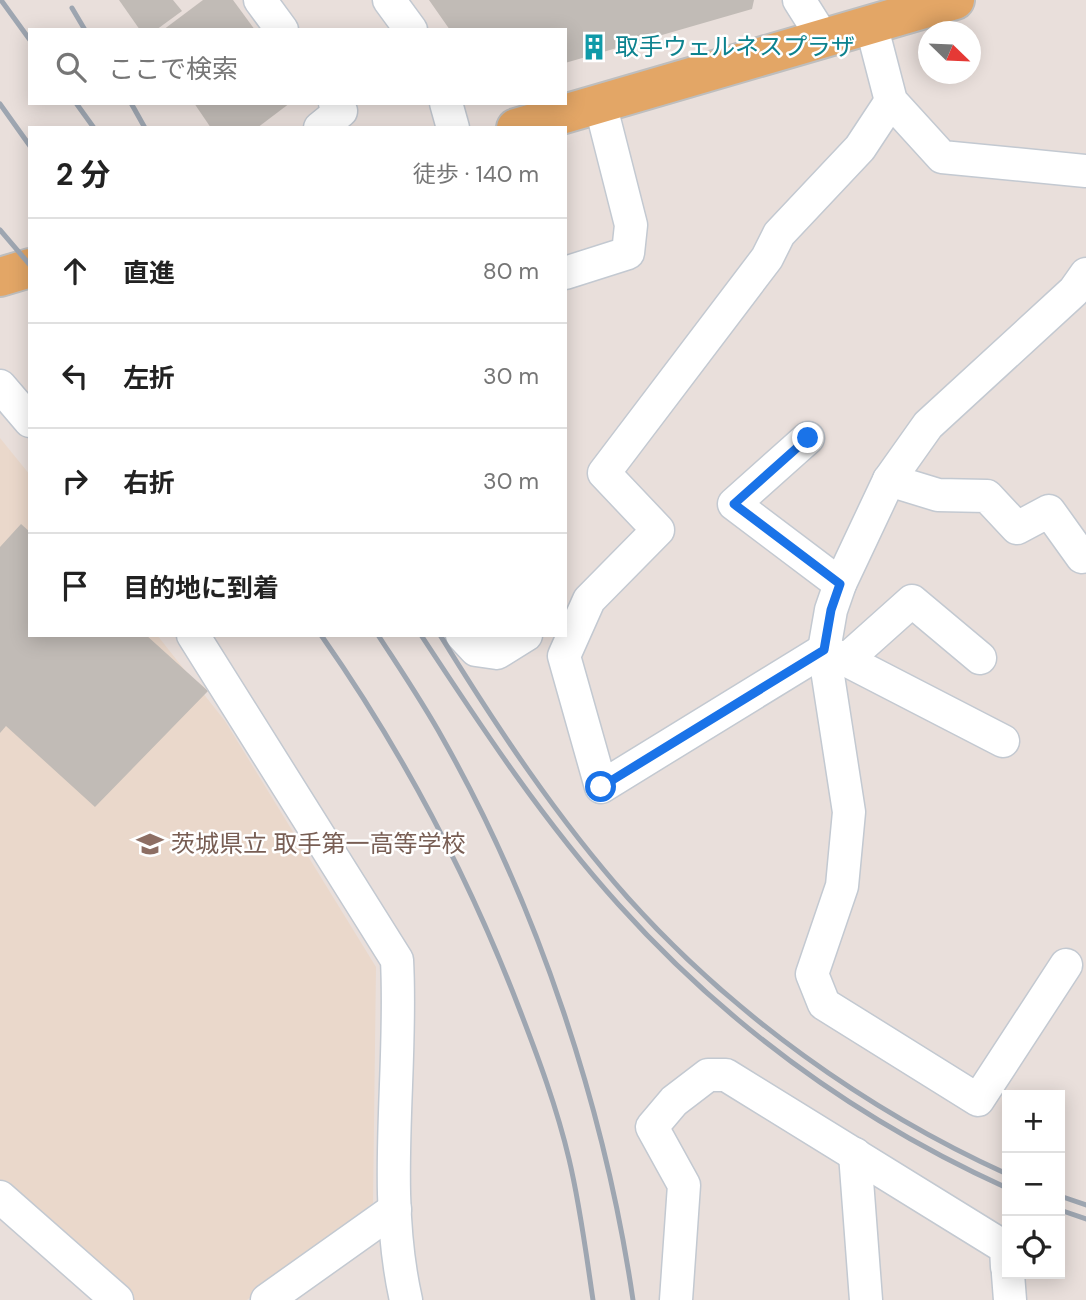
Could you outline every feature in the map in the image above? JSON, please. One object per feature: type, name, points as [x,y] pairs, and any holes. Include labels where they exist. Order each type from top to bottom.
[{"type":"main road","points":[[523,126],[955,0]]},
{"type":"main road","points":[[0,277],[28,269]]},
{"type":"street","points":[[260,0],[281,28]]},
{"type":"street","points":[[388,0],[409,28]]},
{"type":"street","points":[[799,0],[823,38]]},
{"type":"street","points":[[871,24],[891,101],[942,157],[1086,171]]},
{"type":"street","points":[[891,101],[860,148],[779,234],[766,258],[604,473],[658,530],[589,600],[564,656],[601,787],[835,655],[912,601],[980,658]]},
{"type":"street","points":[[567,272],[628,253],[631,225],[600,103]]},
{"type":"street","points":[[322,126],[341,111],[336,105]]},
{"type":"street","points":[[447,105],[452,126]]},
{"type":"street","points":[[1066,965],[978,1100],[824,1004],[812,974],[842,886],[849,812],[831,610],[840,584],[889,480],[928,425],[1074,291],[1086,274]]},
{"type":"street","points":[[0,386],[28,419]]},
{"type":"street","points":[[808,438],[734,504],[840,584]]},
{"type":"street","points":[[889,480],[938,495],[987,496],[1017,528],[1049,511],[1082,557],[1086,554]]},
{"type":"street","points":[[195,637],[397,960],[399,1007],[395,1209],[407,1299]]},
{"type":"street","points":[[464,637],[476,650],[497,653],[523,637]]},
{"type":"street","points":[[530,637],[564,656]]},
{"type":"street","points":[[835,655],[1003,741]]},
{"type":"street","points":[[676,1300],[684,1185],[652,1126],[674,1101],[708,1075],[726,1075],[1002,1246]]},
{"type":"street","points":[[855,1154],[866,1300]]},
{"type":"street","points":[[0,1198],[117,1300]]},
{"type":"street","points":[[267,1300],[395,1209]]},
{"type":"street","points":[[1008,1279],[1010,1300]]},
{"type":"shaded area","name":"茨城県立 取手第一高等学校","points":[[0,438],[28,473],[28,637],[159,637],[225,721],[376,967],[373,1203],[247,1300],[132,1300],[0,1182]]},
{"type":"building","points":[[119,0],[173,0],[182,11],[159,28],[139,28]]},
{"type":"building","points":[[203,0],[233,0],[254,28],[166,28]]},
{"type":"building","name":"取手ウェルネスプラザ","points":[[429,0],[754,0],[752,9],[567,62],[567,28],[449,28]]},
{"type":"building","points":[[195,105],[287,105],[260,126],[210,126]]},
{"type":"building","points":[[21,524],[28,530],[28,637],[148,637],[208,691],[95,807],[6,726],[0,733],[0,547]]},
{"type":"railway","points":[[1,0],[28,37]]},
{"type":"railway","points":[[72,8],[84,28]]},
{"type":"railway","points":[[0,104],[28,143]]},
{"type":"railway","points":[[77,105],[93,126]]},
{"type":"railway","points":[[132,105],[144,126]]},
{"type":"railway","points":[[0,230],[28,263]]},
{"type":"railway","points":[[322,637],[379,724],[432,816],[456,862],[499,959],[540,1064],[564,1140],[580,1211],[593,1300]]},
{"type":"railway","points":[[379,637],[435,726],[477,804],[509,871],[537,940],[586,1083],[621,1228],[633,1300]]},
{"type":"railway","points":[[422,637],[539,808],[565,841],[619,905],[705,991],[798,1067],[848,1101],[899,1133],[1002,1186]]},
{"type":"railway","points":[[441,637],[505,737],[552,804],[628,898],[668,941],[711,981],[804,1056],[903,1120],[954,1149],[1002,1172]]},
{"type":"railway","points":[[1065,1198],[1086,1205]]},
{"type":"railway","points":[[1065,1212],[1086,1219]]},
{"type":"place","name":"取手ウェルネスプラザ","points":[[594,47]]},
{"type":"place","name":"茨城県立 取手第一高等学校","points":[[150,844]]},
{"type":"route","points":[[601,787],[824,650],[831,610],[840,584],[734,504],[808,438]]}]
